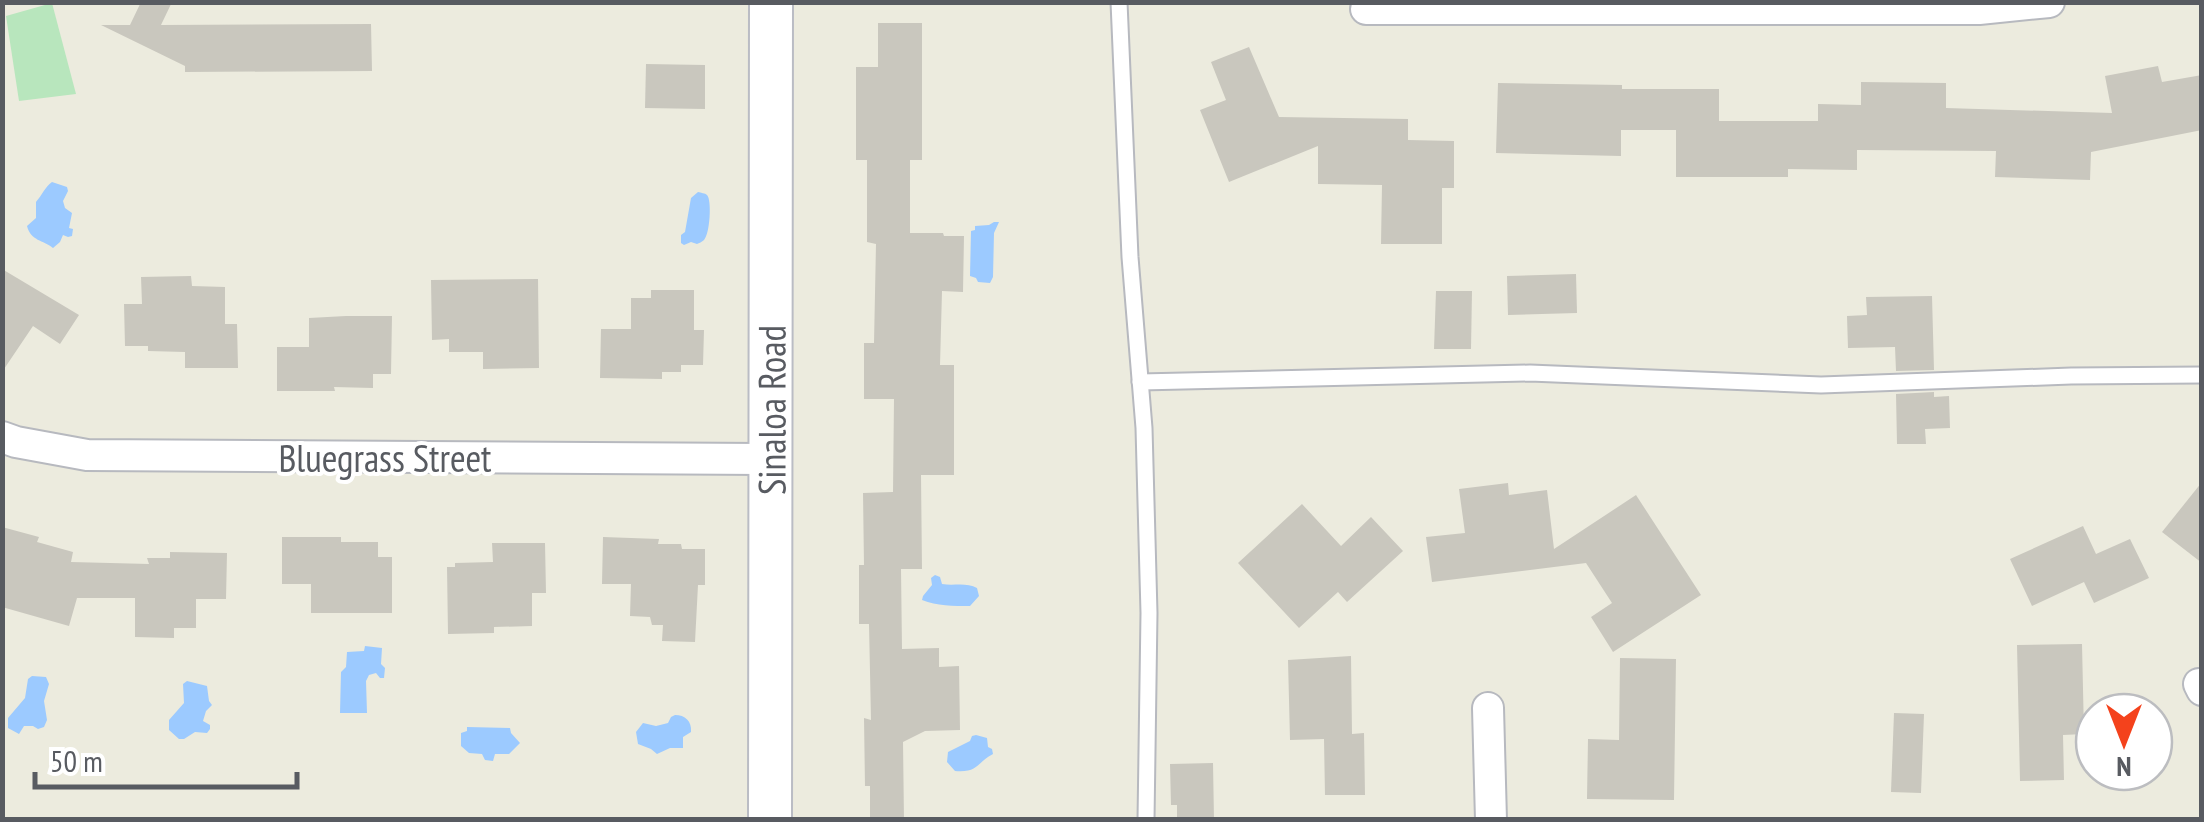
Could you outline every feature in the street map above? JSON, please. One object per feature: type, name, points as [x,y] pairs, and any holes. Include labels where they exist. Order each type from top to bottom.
[{"type":"street","name":"Sinaloa Road","points":[[770,820],[771,2]]},
{"type":"street","points":[[1366,9],[1979,9],[2049,2]]},
{"type":"street","name":"Bluegrass Street","points":[[2,437],[87,455],[770,459]]},
{"type":"street","points":[[1488,708],[1491,820]]},
{"type":"lane","points":[[1120,2],[1130,257],[1144,428],[1149,613],[1146,820]]},
{"type":"lane","points":[[1140,382],[1530,373],[1820,385],[2202,374]]},
{"type":"green space","points":[[52,3],[76,94],[19,101],[6,16]]},
{"type":"water","points":[[52,182],[67,187],[63,201],[72,213],[69,228],[73,229],[72,236],[63,235],[53,248],[34,237],[27,226],[36,218],[36,202]]},
{"type":"water","points":[[698,192],[709,198],[708,231],[701,242],[684,245],[681,235],[685,232],[691,198]]},
{"type":"water","points":[[999,222],[994,233],[993,277],[990,283],[978,282],[970,276],[971,231],[975,226]]},
{"type":"water","points":[[935,575],[942,584],[977,588],[979,596],[970,606],[922,600]]},
{"type":"water","points":[[365,646],[382,648],[384,678],[376,673],[366,681],[367,713],[340,713],[341,672],[346,667],[347,652],[364,651]]},
{"type":"water","points":[[32,676],[46,677],[49,684],[44,701],[47,720],[38,729],[24,726],[19,734],[8,728],[8,718],[25,698]]},
{"type":"water","points":[[187,681],[207,686],[212,705],[203,721],[210,729],[179,739],[169,730],[169,720],[184,703],[183,684]]},
{"type":"water","points":[[675,715],[685,717],[690,725],[691,732],[683,737],[683,748],[657,754],[638,744],[636,732],[643,723],[668,723]]},
{"type":"water","points":[[467,727],[510,728],[520,743],[509,754],[495,754],[493,761],[485,760],[482,754],[469,753],[461,746],[461,733]]},
{"type":"water","points":[[976,735],[987,738],[993,754],[973,769],[955,771],[947,762],[948,752]]},
{"type":"building","points":[[141,2],[172,2],[161,25],[371,24],[372,71],[185,72],[185,66],[101,25],[130,25]]},
{"type":"building","points":[[878,23],[922,23],[922,160],[910,160],[910,233],[964,236],[963,292],[942,291],[940,365],[954,365],[954,475],[921,475],[922,569],[901,569],[902,649],[939,648],[939,667],[959,666],[960,730],[925,731],[903,742],[904,820],[870,820],[864,718],[871,720],[869,624],[859,624],[859,565],[864,565],[863,493],[893,492],[894,399],[864,399],[864,343],[874,343],[876,244],[867,242],[867,160],[856,160],[856,67],[878,67]]},
{"type":"building","points":[[1249,47],[1279,117],[1408,119],[1408,140],[1454,141],[1454,188],[1442,188],[1442,244],[1381,244],[1382,185],[1318,184],[1318,146],[1229,182],[1200,110],[1226,100],[1211,62]]},
{"type":"building","points":[[646,64],[705,65],[705,109],[645,108]]},
{"type":"building","points":[[2158,66],[2162,82],[2202,75],[2202,130],[2091,152],[2090,180],[1995,177],[1996,151],[1857,150],[1857,170],[1788,169],[1788,177],[1676,177],[1676,130],[1621,130],[1621,156],[1496,153],[1498,83],[1719,89],[1719,121],[1818,121],[1818,104],[1861,105],[1861,82],[1946,83],[1946,108],[2112,113],[2105,76]]},
{"type":"building","points":[[2,269],[79,315],[60,344],[33,326],[2,372]]},
{"type":"building","points":[[1576,274],[1577,313],[1508,315],[1507,276]]},
{"type":"building","points":[[191,276],[192,286],[225,287],[225,324],[237,324],[238,368],[185,368],[185,352],[125,346],[124,304],[142,304],[141,277]]},
{"type":"building","points":[[538,279],[539,368],[483,369],[483,352],[449,352],[449,339],[432,340],[431,280]]},
{"type":"building","points":[[651,290],[694,290],[694,330],[704,330],[703,365],[681,365],[681,372],[662,372],[662,379],[600,378],[601,329],[631,329],[631,298],[651,298]]},
{"type":"building","points":[[1436,291],[1472,291],[1471,349],[1434,349]]},
{"type":"building","points":[[1932,296],[1934,370],[1896,371],[1895,347],[1848,348],[1847,316],[1867,315],[1866,297]]},
{"type":"building","points":[[392,316],[391,374],[373,374],[373,388],[277,391],[277,347],[309,347],[309,318]]},
{"type":"building","points":[[1934,392],[1934,397],[1949,396],[1950,428],[1925,429],[1926,444],[1897,444],[1896,394]]},
{"type":"building","points":[[2202,482],[2202,563],[2162,532]]},
{"type":"building","points":[[1508,483],[1509,495],[1547,490],[1554,549],[1636,495],[1701,595],[1613,652],[1591,617],[1612,603],[1586,563],[1432,582],[1426,537],[1465,533],[1459,489]]},
{"type":"building","points":[[1302,504],[1341,546],[1371,517],[1403,551],[1347,602],[1338,592],[1299,628],[1238,563]]},
{"type":"building","points":[[2083,526],[2096,554],[2130,539],[2149,578],[2094,603],[2084,582],[2032,606],[2010,559]]},
{"type":"building","points":[[2,527],[73,552],[71,562],[149,564],[147,558],[170,558],[170,552],[227,553],[226,599],[196,599],[196,628],[174,628],[174,638],[135,637],[135,598],[77,598],[69,626],[2,607]]},
{"type":"building","points":[[282,537],[341,537],[341,542],[378,542],[378,557],[392,557],[392,613],[311,613],[311,584],[282,584]]},
{"type":"building","points":[[603,537],[659,539],[658,544],[705,549],[705,585],[698,585],[695,642],[662,641],[663,625],[652,625],[650,617],[630,616],[631,584],[602,584]]},
{"type":"building","points":[[492,543],[545,543],[546,593],[532,593],[532,626],[494,627],[494,633],[448,634],[447,567],[455,567],[455,563],[493,562]]},
{"type":"building","points":[[2082,644],[2083,692],[2074,692],[2074,734],[2063,735],[2064,780],[2020,781],[2017,645]]},
{"type":"building","points":[[1351,656],[1352,734],[1364,733],[1365,795],[1325,795],[1324,739],[1290,740],[1288,660]]},
{"type":"building","points":[[1620,658],[1676,659],[1674,800],[1587,799],[1588,739],[1619,740]]},
{"type":"building","points":[[1894,713],[1924,714],[1921,793],[1891,792]]},
{"type":"building","points":[[1213,763],[1214,820],[1177,820],[1177,805],[1171,805],[1170,764]]}]
